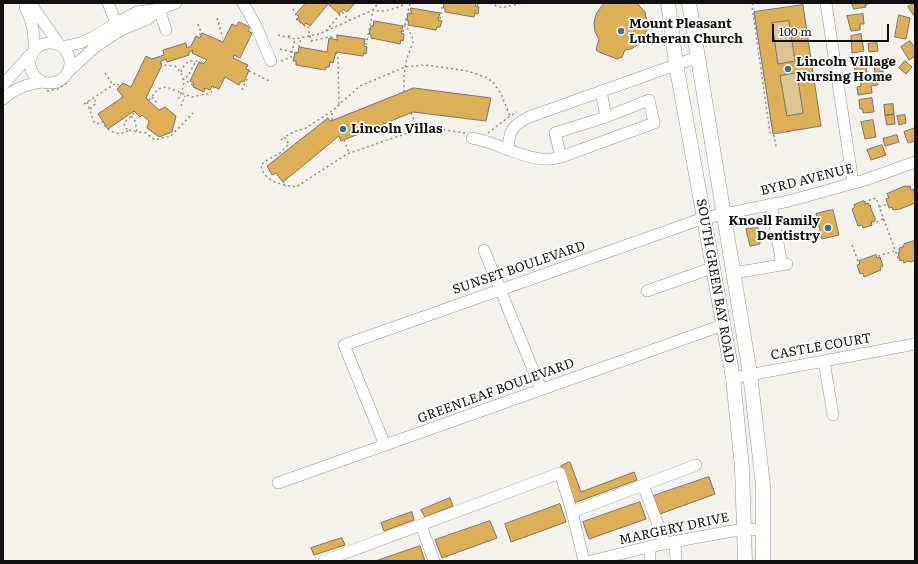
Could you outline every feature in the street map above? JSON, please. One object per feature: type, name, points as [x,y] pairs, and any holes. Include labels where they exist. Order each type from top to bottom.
[{"type":"main road","name":"SOUTH GREEN BAY ROAD","points":[[668,3],[676,64],[733,378],[742,468],[745,561]]},
{"type":"main road","points":[[680,3],[693,28]]},
{"type":"main road","name":"SOUTH GREEN BAY ROAD","points":[[689,3],[750,374],[763,485],[763,561]]},
{"type":"street","points":[[23,3],[31,19],[34,30],[33,52],[29,61],[30,67],[32,73],[42,82]]},
{"type":"street","points":[[30,3],[68,54],[70,60],[68,72]]},
{"type":"street","points":[[108,3],[116,23]]},
{"type":"street","points":[[3,85],[33,52],[40,45],[46,42],[61,46],[80,43],[94,37],[137,12],[159,9],[176,3]]},
{"type":"street","points":[[243,3],[274,62]]},
{"type":"street","points":[[826,3],[853,183]]},
{"type":"street","points":[[159,9],[166,30]]},
{"type":"street","points":[[3,99],[12,91],[23,86],[42,82],[56,82],[62,79],[95,47],[121,30],[148,20],[159,9]]},
{"type":"street","points":[[508,150],[508,138],[511,131],[517,123],[529,117],[698,57]]},
{"type":"street","points":[[601,91],[606,117]]},
{"type":"street","points":[[472,136],[534,158],[545,160],[561,157],[654,123],[649,100],[606,117],[555,133],[561,157]]},
{"type":"street","name":"BYRD AVENUE","points":[[704,218],[771,204],[853,183],[915,162]]},
{"type":"street","points":[[734,274],[784,265],[771,204]]},
{"type":"street","name":"SUNSET BOULEVARD","points":[[385,445],[344,345],[704,218]]},
{"type":"street","points":[[484,250],[541,389]]},
{"type":"street","points":[[646,291],[712,268]]},
{"type":"street","name":"GREENLEAF BOULEVARD","points":[[278,483],[723,325]]},
{"type":"street","name":"CASTLE COURT","points":[[733,378],[915,344]]},
{"type":"street","points":[[824,361],[833,415]]},
{"type":"street","points":[[572,512],[696,464]]},
{"type":"street","points":[[324,561],[560,473],[572,512],[584,561]]},
{"type":"street","points":[[642,485],[670,542],[676,561]]},
{"type":"street","points":[[421,525],[434,561]]},
{"type":"street","name":"MARGERY DRIVE","points":[[591,561],[602,560],[650,546],[670,542],[744,529],[763,530]]},
{"type":"street","points":[[650,546],[650,561]]},
{"type":"path","points":[[366,45],[373,10],[378,3]]},
{"type":"path","points":[[278,35],[295,38],[310,36],[325,32],[373,10],[378,12],[388,10],[406,3]]},
{"type":"path","points":[[404,32],[410,3]]},
{"type":"path","points":[[440,19],[444,3]]},
{"type":"path","points":[[490,3],[499,7],[522,3]]},
{"type":"path","points":[[753,3],[752,6],[770,133],[774,136],[776,146]]},
{"type":"path","points":[[293,9],[297,20],[305,26],[308,26],[310,41],[329,36],[335,37]]},
{"type":"path","points":[[325,32],[342,12],[349,20]]},
{"type":"path","points":[[217,18],[223,38]]},
{"type":"path","points":[[198,24],[201,32],[199,37]]},
{"type":"path","points":[[404,92],[403,82],[407,58],[413,40],[405,24]]},
{"type":"path","points":[[288,37],[289,33]]},
{"type":"path","points":[[274,62],[291,57],[295,38]]},
{"type":"path","points":[[299,47],[301,38]]},
{"type":"path","points":[[280,49],[292,52]]},
{"type":"path","points":[[336,52],[338,59],[339,105]]},
{"type":"path","points":[[183,79],[188,76],[196,60]]},
{"type":"path","points":[[181,72],[183,66],[187,62],[196,60],[203,63]]},
{"type":"path","points":[[160,63],[175,66],[181,72],[184,85],[177,102]]},
{"type":"path","points":[[281,140],[296,131],[306,128],[332,111],[360,86],[406,67],[425,65],[468,71],[485,77],[493,82],[501,94],[510,116]]},
{"type":"path","points":[[249,71],[272,81]]},
{"type":"path","points":[[105,73],[113,85]]},
{"type":"path","points":[[242,90],[247,79],[246,78]]},
{"type":"path","points":[[183,79],[193,85]]},
{"type":"path","points":[[84,104],[116,82],[120,86]]},
{"type":"path","points":[[149,100],[158,88],[166,87],[192,97],[211,93],[214,87]]},
{"type":"path","points":[[181,106],[185,96]]},
{"type":"path","points":[[90,109],[96,103],[94,97]]},
{"type":"path","points":[[152,97],[157,102]]},
{"type":"path","points":[[87,102],[94,122],[97,124],[102,121],[107,129],[114,133],[120,134],[129,130]]},
{"type":"path","points":[[487,133],[510,116],[522,110]]},
{"type":"path","points":[[332,111],[332,120]]},
{"type":"path","points":[[135,112],[124,123],[125,128],[146,133],[154,140],[171,136],[173,132],[193,112]]},
{"type":"path","points":[[412,113],[418,129]]},
{"type":"path","points":[[131,116],[135,121],[137,132]]},
{"type":"path","points":[[284,137],[289,144],[280,153],[264,162],[261,165],[262,170],[269,179],[286,186],[296,187],[349,153],[418,129],[425,127],[472,136]]},
{"type":"path","points":[[344,140],[349,153]]},
{"type":"path","points":[[283,181],[286,186]]},
{"type":"path","points":[[864,202],[876,198],[899,261]]},
{"type":"path","points":[[879,207],[888,204]]},
{"type":"path","points":[[873,221],[874,223],[884,219]]},
{"type":"path","points":[[852,245],[859,264]]},
{"type":"path","points":[[878,256],[895,251]]},
{"type":"shaded area","points":[[789,21],[795,61],[778,64],[772,23]]},
{"type":"shaded area","points":[[797,73],[803,113],[787,116],[780,76]]},
{"type":"building","points":[[306,3],[355,3],[347,12],[343,9],[339,14],[328,4],[310,26],[306,23],[304,25],[297,19],[299,17],[296,14]]},
{"type":"building","points":[[444,3],[476,3],[475,6],[479,7],[478,14],[475,13],[474,17],[445,12]]},
{"type":"building","name":"Mount Pleasant Lutheran Church","points":[[605,3],[637,3],[645,12],[647,21],[647,29],[639,44],[631,49],[625,50],[622,57],[617,59],[596,50],[599,39],[595,32],[594,23],[596,14]]},
{"type":"building","points":[[852,3],[868,4],[865,5],[866,7],[854,9]]},
{"type":"building","points":[[915,3],[914,16],[908,7]]},
{"type":"building","name":"Lincoln Village Nursing Home","points":[[803,5],[821,126],[773,134],[754,12]],"holes":[[[789,21],[795,61],[778,64],[772,23]],[[797,73],[803,113],[787,116],[780,76]]]},
{"type":"building","points":[[411,8],[440,13],[438,20],[442,21],[440,27],[437,27],[436,30],[408,25],[408,13],[411,14]]},
{"type":"building","points":[[863,14],[864,24],[860,24],[860,30],[851,31],[847,16]]},
{"type":"building","points":[[899,15],[910,18],[906,39],[895,37]]},
{"type":"building","points":[[374,21],[403,26],[401,33],[404,34],[403,41],[401,40],[400,44],[371,38],[371,35],[369,34]]},
{"type":"building","points":[[239,22],[250,27],[248,31],[252,33],[240,58],[234,55],[233,58],[248,65],[246,69],[249,70],[244,82],[241,81],[239,85],[225,77],[219,89],[212,86],[210,90],[205,88],[204,92],[193,87],[194,83],[190,81],[199,62],[203,64],[207,60],[192,53],[193,50],[189,52],[189,55],[167,62],[166,59],[161,61],[160,63],[162,65],[146,98],[159,110],[165,107],[176,116],[172,132],[159,137],[147,128],[149,121],[142,115],[140,117],[134,111],[108,129],[98,114],[123,97],[117,89],[123,83],[131,87],[146,56],[152,59],[164,55],[163,50],[186,43],[187,48],[191,46],[196,36],[200,38],[202,33],[223,42],[232,24],[236,26]]},
{"type":"building","points":[[861,34],[864,51],[852,53],[851,36]]},
{"type":"building","points":[[337,35],[365,39],[364,46],[367,47],[366,54],[363,53],[363,56],[336,52],[333,63],[330,62],[329,67],[326,67],[325,70],[296,65],[296,61],[293,61],[295,52],[298,53],[299,47],[327,52],[329,38],[337,40]]},
{"type":"building","points":[[910,41],[915,48],[915,56],[909,60],[901,47]]},
{"type":"building","points":[[877,43],[878,51],[869,52],[868,44]]},
{"type":"building","points":[[864,56],[867,72],[855,74],[854,58]]},
{"type":"building","points":[[905,61],[912,67],[906,74],[899,68]]},
{"type":"building","points":[[883,64],[884,71],[875,73],[874,65]]},
{"type":"building","points":[[877,75],[878,85],[871,86],[872,93],[858,95],[857,87],[861,86],[860,78]]},
{"type":"building","name":"Lincoln Villas","points":[[414,88],[491,98],[486,121],[413,112],[341,141],[339,136],[283,182],[276,173],[272,175],[267,166],[328,118],[330,121]]},
{"type":"building","points":[[872,98],[874,112],[863,113],[863,109],[860,109],[859,100]]},
{"type":"building","points":[[893,104],[894,114],[885,115],[884,105]]},
{"type":"building","points":[[894,115],[895,124],[887,125],[885,116]]},
{"type":"building","points":[[905,115],[906,123],[899,125],[897,116]]},
{"type":"building","points":[[873,120],[876,137],[865,139],[861,122]]},
{"type":"building","points":[[915,128],[915,141],[908,143],[904,132]]},
{"type":"building","points":[[897,135],[899,142],[885,146],[883,139]]},
{"type":"building","points":[[882,145],[886,155],[871,160],[867,150]]},
{"type":"building","points":[[906,186],[910,186],[911,190],[914,189],[915,203],[900,209],[893,210],[892,207],[889,208],[886,199],[889,198],[887,194]]},
{"type":"building","points":[[864,201],[865,204],[868,203],[869,206],[870,205],[875,221],[871,222],[872,225],[863,228],[862,225],[858,226],[852,209],[855,207],[854,205]]},
{"type":"building","name":"Knoell Family Dentistry","points":[[833,210],[839,235],[822,239],[816,214]]},
{"type":"building","points":[[758,228],[760,244],[750,246],[746,229]]},
{"type":"building","points":[[914,241],[915,260],[904,263],[903,260],[900,261],[898,253],[900,252],[899,248],[903,247],[904,244]]},
{"type":"building","points":[[876,255],[877,258],[880,257],[883,266],[880,267],[881,270],[864,277],[863,273],[860,274],[857,265],[860,264],[859,261]]},
{"type":"building","points":[[570,462],[581,492],[634,472],[637,480],[574,503],[561,466]]},
{"type":"building","points":[[709,477],[715,494],[660,514],[653,496]]},
{"type":"building","points":[[450,498],[453,506],[425,517],[421,510]]},
{"type":"building","points":[[640,502],[646,519],[589,539],[583,522]]},
{"type":"building","points":[[560,504],[566,522],[511,542],[505,524]]},
{"type":"building","points":[[412,512],[414,520],[384,531],[381,523]]},
{"type":"building","points":[[490,521],[497,538],[442,558],[435,540]]},
{"type":"building","points":[[342,538],[345,545],[314,555],[311,548]]},
{"type":"building","points":[[420,546],[425,561],[376,561]]},
{"type":"place","name":"Mount Pleasant Lutheran Church","points":[[621,31]]},
{"type":"place","name":"Lincoln Village Nursing Home","points":[[788,69]]},
{"type":"place","name":"Lincoln Villas","points":[[343,129]]},
{"type":"place","name":"Knoell Family Dentistry","points":[[828,228]]}]
